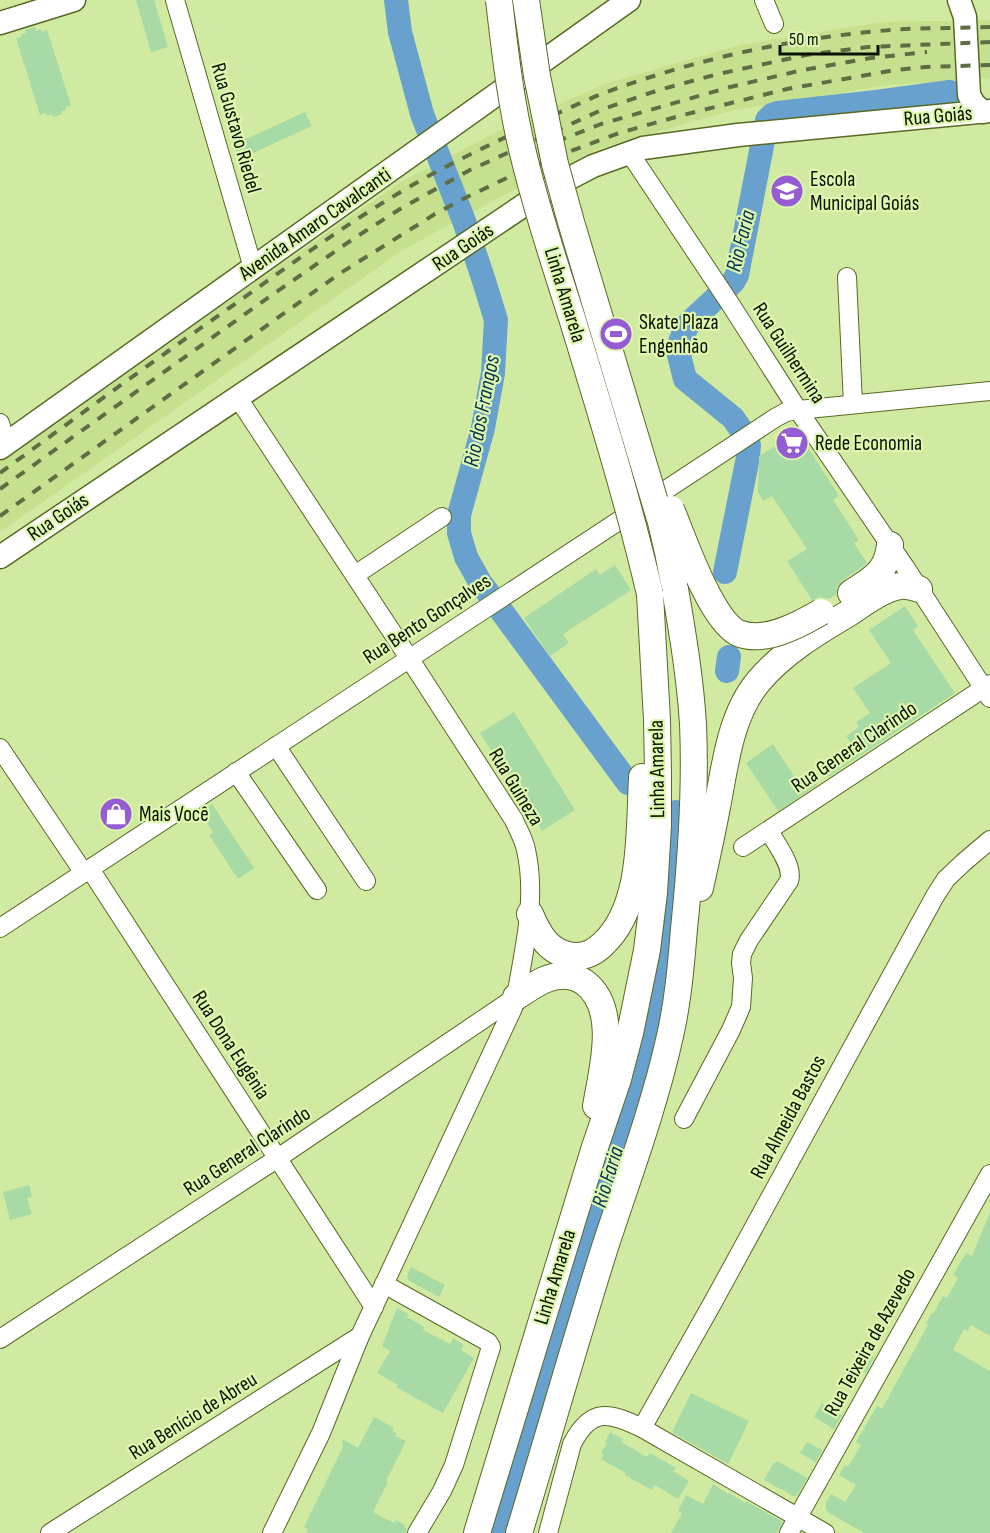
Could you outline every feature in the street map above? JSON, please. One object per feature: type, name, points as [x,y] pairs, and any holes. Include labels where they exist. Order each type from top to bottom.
[{"type":"highway","name":"Linha Amarela","points":[[477,1533],[594,1150],[618,1079],[630,1033],[647,950],[654,893],[658,825],[657,720],[650,594],[613,452],[549,247],[524,157],[511,88],[499,0]]},
{"type":"highway","name":"Linha Amarela","points":[[519,1533],[605,1248],[658,1084],[670,1035],[677,996],[689,880],[694,774],[688,669],[661,522],[555,164],[537,76],[526,0]]},
{"type":"highway","points":[[639,447],[657,477],[703,586],[715,608],[730,628],[741,634],[755,636],[771,634],[789,629],[821,612],[877,576],[889,558],[890,545]]},
{"type":"highway","points":[[683,937],[699,891],[710,846],[734,728],[757,682],[804,643],[885,591],[901,586],[919,589]]},
{"type":"highway","points":[[530,914],[544,941],[554,950],[566,955],[579,956],[599,948],[611,937],[621,920],[630,901],[635,879],[645,736],[653,664]]},
{"type":"highway","points":[[516,997],[544,980],[557,976],[568,976],[578,978],[587,984],[602,1004],[605,1018],[605,1050],[595,1111],[594,1150]]},
{"type":"highway","points":[[534,1533],[551,1429]]},
{"type":"main road","points":[[0,23],[74,0]]},
{"type":"main road","points":[[491,0],[512,38],[525,44],[536,45],[562,39],[590,27]]},
{"type":"main road","name":"Avenida Amaro Cavalcanti","points":[[2,438],[253,268],[629,0]]},
{"type":"main road","points":[[958,1],[965,16],[980,106]]},
{"type":"main road","points":[[433,140],[497,80],[507,63],[512,38]]},
{"type":"main road","name":"Rua Goiás","points":[[0,557],[545,192],[593,166],[629,152],[667,144],[738,135],[955,115],[964,106],[980,106]]},
{"type":"street","name":"Rua Gustavo Riedel","points":[[175,0],[253,268]]},
{"type":"street","points":[[764,0],[774,24]]},
{"type":"street","name":"Rua Guilhermina","points":[[629,152],[798,410],[988,690]]},
{"type":"street","points":[[846,278],[853,404]]},
{"type":"street","name":"Rua Bento Gonçalves","points":[[0,928],[786,412],[990,391]]},
{"type":"street","name":"Rua Guineza","points":[[238,398],[514,820],[526,849],[530,871],[530,914],[516,997],[508,1018],[360,1336],[321,1433],[272,1533]]},
{"type":"street","points":[[355,575],[442,517]]},
{"type":"street","name":"Rua General Clarindo","points":[[743,847],[988,690]]},
{"type":"street","points":[[276,746],[366,881]]},
{"type":"street","points":[[0,748],[87,871]]},
{"type":"street","points":[[236,772],[317,890]]},
{"type":"street","points":[[684,1119],[741,1007],[742,954],[791,875],[769,831]]},
{"type":"street","name":"Rua Almeida Bastos","points":[[642,1428],[934,896],[946,879],[990,840]]},
{"type":"street","name":"Rua Dona Eugênia","points":[[87,871],[374,1307]]},
{"type":"street","name":"Rua General Clarindo","points":[[0,1340],[278,1158],[516,997]]},
{"type":"street","name":"Rua Teixeira de Azevedo","points":[[793,1525],[990,1174]]},
{"type":"street","points":[[384,1284],[488,1342],[491,1347],[454,1465],[442,1491],[417,1533]]},
{"type":"street","name":"Rua Benício de Abreu","points":[[50,1533],[360,1336]]},
{"type":"street","points":[[548,1533],[572,1444],[579,1431],[587,1423],[608,1415],[622,1418],[642,1428],[793,1525],[825,1533]]},
{"type":"shaded area","points":[[990,20],[990,78],[890,85],[730,111],[599,149],[504,195],[403,250],[0,532],[0,459],[401,182],[506,127],[605,84],[739,45],[884,22]]},
{"type":"building","points":[[136,0],[154,0],[168,47],[151,52]]},
{"type":"building","points":[[35,27],[36,31],[47,30],[71,105],[61,111],[62,114],[53,117],[52,114],[47,116],[46,113],[40,115],[16,38],[26,33],[25,30]]},
{"type":"building","points":[[305,112],[312,126],[240,159],[233,145]]},
{"type":"building","points":[[798,432],[839,496],[833,500],[859,540],[854,543],[867,563],[842,581],[837,587],[836,594],[829,599],[820,597],[812,600],[787,561],[807,549],[772,496],[763,501],[758,492],[759,456]]},
{"type":"building","points":[[615,565],[631,590],[563,634],[569,643],[550,656],[524,618],[596,569],[600,575]]},
{"type":"building","points":[[905,606],[918,626],[913,630],[955,693],[828,777],[820,764],[851,743],[846,736],[859,727],[856,722],[870,713],[853,688],[891,663],[869,630]]},
{"type":"building","points":[[514,712],[575,810],[542,831],[480,733]]},
{"type":"building","points":[[773,744],[804,791],[816,783],[817,785],[778,811],[746,763]]},
{"type":"building","points":[[212,804],[254,868],[238,879],[209,835],[213,832],[201,812]]},
{"type":"building","points":[[29,1185],[32,1197],[27,1198],[32,1214],[10,1220],[3,1192]]},
{"type":"building","points":[[990,1213],[990,1336],[971,1325],[968,1331],[964,1329],[953,1350],[990,1371],[990,1533],[864,1533],[829,1513],[826,1509],[826,1502],[831,1494],[845,1502],[856,1485],[839,1475],[845,1465],[848,1467],[861,1445],[856,1442],[877,1406],[882,1409],[928,1325],[926,1324],[932,1313],[943,1296],[947,1298],[958,1278],[953,1275],[966,1253],[972,1256]]},
{"type":"building","points":[[411,1267],[445,1285],[439,1297],[408,1280],[407,1276]]},
{"type":"building","points":[[397,1308],[424,1327],[423,1330],[450,1344],[453,1338],[464,1345],[461,1350],[474,1358],[443,1413],[396,1387],[398,1385],[377,1373],[390,1351],[382,1346]]},
{"type":"building","points":[[860,1349],[874,1357],[866,1373],[857,1368],[860,1362],[855,1359]]},
{"type":"building","points":[[691,1393],[749,1421],[728,1464],[672,1432]]},
{"type":"building","points":[[822,1403],[842,1415],[834,1429],[814,1417]]},
{"type":"building","points":[[374,1417],[394,1428],[392,1431],[397,1433],[395,1436],[406,1441],[373,1512],[394,1523],[396,1520],[405,1525],[406,1533],[306,1533],[308,1529],[304,1527],[343,1447],[342,1439],[358,1448]]},
{"type":"building","points":[[610,1432],[623,1439],[621,1442],[647,1457],[650,1453],[676,1468],[673,1471],[689,1481],[678,1499],[655,1485],[652,1490],[601,1459],[604,1455],[601,1453]]},
{"type":"building","points":[[807,1442],[822,1450],[816,1462],[800,1453]]},
{"type":"building","points":[[777,1461],[807,1478],[797,1496],[764,1480],[774,1462]]},
{"type":"building","points":[[713,1484],[783,1522],[777,1533],[671,1533],[682,1513],[678,1511],[686,1495],[703,1504]]},
{"type":"waterway","name":"Rio dos Frangos","points":[[396,0],[400,32],[422,114],[464,221],[496,320],[493,373],[483,428],[459,515],[459,533],[466,557],[480,582],[628,783]]},
{"type":"waterway","name":"Rio Faria","points":[[725,572],[749,445],[733,418],[685,379],[678,351],[689,323],[733,282],[737,275],[767,120],[778,113],[950,92]]},
{"type":"waterway","name":"Rio Faria","points":[[727,671],[729,657]]},
{"type":"waterway","name":"Rio Faria","points":[[499,1533],[637,1080],[653,1012],[668,928],[676,812]]},
{"type":"railway","points":[[0,473],[369,211],[445,167],[571,107],[607,92],[679,68],[793,42],[906,29],[990,27]]},
{"type":"railway","points":[[0,489],[269,297],[400,209],[470,170],[606,108],[659,90],[718,74],[806,55],[868,47],[990,42]]},
{"type":"railway","points":[[538,149],[601,124],[730,87],[803,70],[871,58],[927,52]]},
{"type":"railway","points":[[0,516],[339,274],[435,214],[513,175],[619,133],[787,89],[895,70],[990,65]]},
{"type":"place","name":"Escola Municipal Goiás","points":[[787,191]]},
{"type":"place","name":"Skate Plaza Engenhão","points":[[616,334]]},
{"type":"place","name":"Rede Economia","points":[[792,443]]},
{"type":"place","name":"Mais Você","points":[[116,814]]}]
